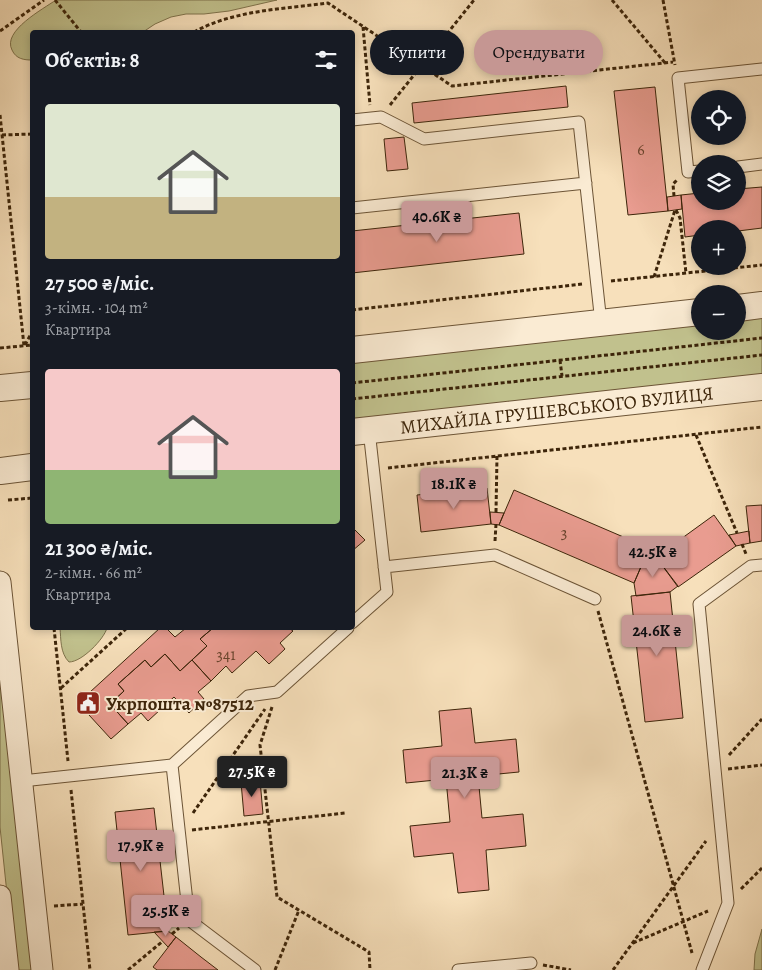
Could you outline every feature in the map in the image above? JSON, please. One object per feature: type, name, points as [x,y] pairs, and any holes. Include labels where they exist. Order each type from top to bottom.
[{"type":"street","points":[[746,307],[762,305]]},
{"type":"street","points":[[355,350],[691,313]]},
{"type":"street","points":[[0,388],[30,385]]},
{"type":"street","name":"МИХАЙЛА ГРУШЕВСЬКОГО ВУЛИЦЯ","points":[[361,431],[762,388]]},
{"type":"street","points":[[0,471],[30,467]]},
{"type":"street","points":[[0,582],[42,970]]},
{"type":"street","points":[[0,896],[8,970]]},
{"type":"lane","points":[[691,172],[688,172],[678,78],[762,69]]},
{"type":"lane","points":[[355,120],[376,118],[424,139],[579,122],[601,323]]},
{"type":"lane","points":[[746,166],[762,164]]},
{"type":"lane","points":[[355,208],[586,183]]},
{"type":"lane","points":[[355,620],[387,592],[373,470],[361,431]]},
{"type":"lane","points":[[384,567],[495,554],[595,599]]},
{"type":"lane","points":[[702,970],[728,903],[699,604],[751,566],[762,565]]},
{"type":"lane","points":[[22,781],[172,765],[248,696],[277,692],[346,630]]},
{"type":"lane","points":[[172,765],[189,920],[256,970]]},
{"type":"lane","points":[[458,970],[530,963]]},
{"type":"path","points":[[0,32],[44,0]]},
{"type":"path","points":[[55,0],[79,30]]},
{"type":"path","points":[[450,30],[474,0]]},
{"type":"path","points":[[612,0],[678,78]]},
{"type":"path","points":[[663,0],[678,78]]},
{"type":"path","points":[[198,30],[244,14],[328,2],[370,32]]},
{"type":"path","points":[[363,27],[376,118]]},
{"type":"path","points":[[436,75],[452,86],[675,62]]},
{"type":"path","points":[[376,118],[414,75]]},
{"type":"path","points":[[0,115],[24,346]]},
{"type":"path","points":[[2,135],[30,134]]},
{"type":"path","points":[[673,184],[674,196]]},
{"type":"path","points":[[654,277],[676,210],[680,218],[686,273]]},
{"type":"path","points":[[355,310],[762,265]]},
{"type":"path","points":[[24,346],[30,336]]},
{"type":"path","points":[[355,383],[762,338]]},
{"type":"path","points":[[0,348],[30,345]]},
{"type":"path","points":[[355,399],[762,354]]},
{"type":"path","points":[[560,360],[562,376]]},
{"type":"path","points":[[373,470],[762,427]]},
{"type":"path","points":[[696,434],[737,533]]},
{"type":"path","points":[[496,512],[497,456]]},
{"type":"path","points":[[8,500],[30,498]]},
{"type":"path","points":[[595,599],[694,960]]},
{"type":"path","points":[[54,630],[90,970]]},
{"type":"path","points":[[60,688],[123,630]]},
{"type":"path","points":[[277,692],[260,746],[277,897],[369,952],[370,970]]},
{"type":"path","points":[[179,832],[277,692]]},
{"type":"path","points":[[715,770],[762,719]]},
{"type":"path","points":[[715,770],[762,765]]},
{"type":"path","points":[[179,832],[344,813]]},
{"type":"path","points":[[613,970],[720,823]]},
{"type":"path","points":[[632,944],[728,903],[762,868]]},
{"type":"path","points":[[50,906],[84,904]]},
{"type":"path","points":[[275,970],[299,910]]},
{"type":"path","points":[[128,970],[163,941]]},
{"type":"path","points":[[530,963],[571,970]]},
{"type":"green space","points":[[56,0],[277,0],[229,11],[171,17],[146,30],[30,30],[30,60],[23,59],[14,53],[10,43],[18,28]]},
{"type":"green space","points":[[762,314],[762,378],[355,423],[355,359],[691,322],[691,340],[746,340],[746,316]]},
{"type":"green space","points":[[60,630],[106,630],[92,649],[74,661],[69,662],[66,658],[62,650]]},
{"type":"green space","points":[[0,648],[35,970],[15,970],[0,827]]},
{"type":"green space","points":[[762,929],[762,970],[754,970],[755,954]]},
{"type":"building","points":[[566,86],[568,107],[414,123],[412,103]]},
{"type":"building","points":[[655,87],[668,211],[628,215],[614,91]]},
{"type":"building","points":[[404,137],[408,169],[387,171],[384,139]]},
{"type":"building","points":[[762,187],[762,228],[746,230],[746,220],[691,220],[691,236],[685,237],[681,195],[691,194],[691,210],[746,210],[746,188]]},
{"type":"building","points":[[681,195],[682,209],[668,211],[667,197]]},
{"type":"building","points":[[519,213],[524,254],[355,273],[355,231]]},
{"type":"building","points":[[487,488],[491,524],[421,532],[417,495]]},
{"type":"building","points":[[514,490],[649,548],[634,583],[499,525]]},
{"type":"building","points":[[762,505],[762,541],[750,543],[746,506]]},
{"type":"building","points":[[490,512],[504,513],[499,525],[491,524]]},
{"type":"building","points":[[714,515],[736,546],[678,587],[656,557]]},
{"type":"building","points":[[355,530],[365,540],[355,548]]},
{"type":"building","points":[[749,531],[750,543],[736,546],[729,535]]},
{"type":"building","points":[[647,553],[656,557],[678,586],[670,592],[636,596],[634,583]]},
{"type":"building","points":[[670,592],[683,718],[645,722],[631,596]]},
{"type":"building","points":[[158,630],[168,630],[175,637],[184,630],[211,630],[200,639],[207,646],[180,671],[165,654],[151,667],[145,660],[118,684],[124,691],[110,704],[128,724],[111,739],[78,703]]},
{"type":"building","points":[[211,630],[293,631],[280,643],[285,649],[269,664],[256,651],[232,673],[226,666],[211,681],[192,660],[207,646],[200,639]]},
{"type":"building","points":[[165,654],[180,671],[192,660],[211,681],[198,692],[204,699],[189,713],[174,697],[148,721],[141,713],[128,724],[110,704],[124,691],[118,684],[145,660],[151,667]]},
{"type":"building","points":[[471,708],[475,743],[516,739],[519,772],[478,776],[482,818],[523,814],[526,846],[486,850],[489,890],[458,893],[453,853],[414,857],[410,826],[450,822],[446,779],[406,783],[403,750],[442,746],[439,711]]},
{"type":"building","points":[[260,780],[263,814],[244,816],[241,782]]},
{"type":"building","points":[[154,808],[168,931],[128,935],[115,812]]},
{"type":"building","points":[[168,931],[176,937],[168,947],[154,932]]},
{"type":"building","points":[[176,937],[218,970],[157,970],[153,967]]},
{"type":"place","name":"Укрпошта №87512","points":[[88,703]]}]
